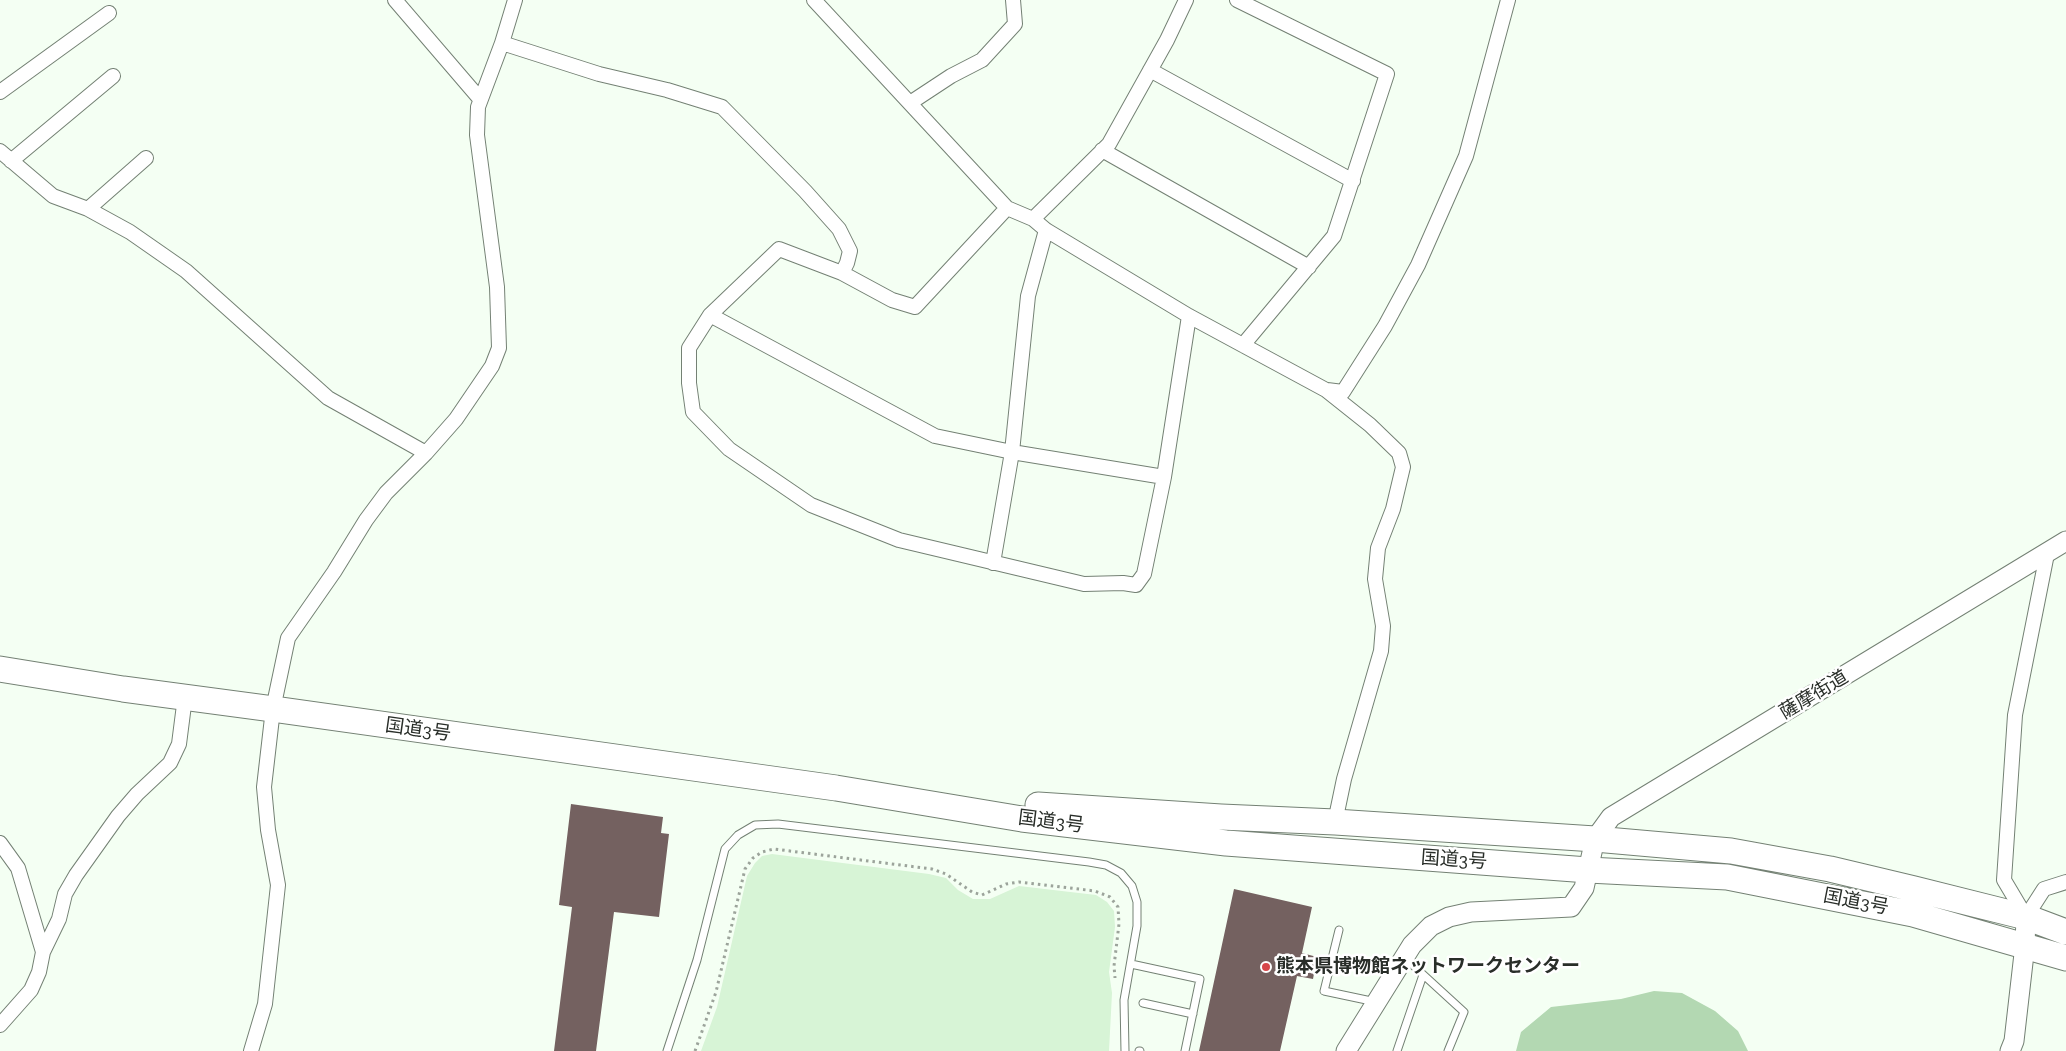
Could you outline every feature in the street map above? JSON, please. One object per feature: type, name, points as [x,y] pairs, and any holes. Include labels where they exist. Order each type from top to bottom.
[{"type":"highway","name":"国道3号","points":[[0,669],[185,697],[836,788],[1022,819],[1226,843],[1588,870],[1727,877],[1913,914],[2066,958]]},
{"type":"highway","name":"国道3号","points":[[836,788],[1023,804],[1595,839],[1732,851],[1830,869],[2026,917],[2066,932]]},
{"type":"street","points":[[395,0],[480,99]]},
{"type":"street","points":[[251,1051],[265,1004],[278,885],[268,830],[264,787],[273,709],[288,638],[386,493],[426,453],[456,419],[492,366],[499,348],[497,286],[477,135],[478,107],[502,43],[515,0]]},
{"type":"street","points":[[814,0],[1007,208],[1033,220],[1046,230],[1189,316],[1326,390],[1370,425],[1399,453],[1403,467],[1393,509],[1378,548],[1376,579],[1384,626],[1381,652],[1344,779],[1335,822]]},
{"type":"street","points":[[910,103],[952,76],[982,60],[1015,24],[1013,0]]},
{"type":"street","points":[[1033,220],[1109,144],[1186,0]]},
{"type":"street","points":[[1237,0],[1387,74],[1334,236],[1243,344]]},
{"type":"street","points":[[1326,390],[1343,392],[1385,326],[1418,265],[1466,156],[1508,0]]},
{"type":"street","points":[[0,92],[109,13]]},
{"type":"street","points":[[502,43],[599,74],[667,90],[722,107],[805,191],[839,230],[850,250],[848,263],[842,273]]},
{"type":"street","points":[[1150,70],[1352,181]]},
{"type":"street","points":[[11,161],[112,76]]},
{"type":"street","points":[[1102,150],[1309,267]]},
{"type":"street","points":[[0,151],[52,196],[88,209],[130,232],[186,271],[328,398],[426,453]]},
{"type":"street","points":[[88,209],[146,158]]},
{"type":"street","points":[[1007,208],[915,307],[892,300],[842,273],[779,248],[710,316],[689,348],[689,383],[692,412],[729,449],[811,505],[899,540],[1084,584],[1123,583],[1136,585],[1144,574],[1164,477],[1189,316]]},
{"type":"street","points":[[993,563],[1012,452],[1028,296],[1046,230]]},
{"type":"street","points":[[710,316],[935,436],[1012,452],[1164,477]]},
{"type":"street","name":"薩摩街道","points":[[1346,1051],[1412,945],[1431,926],[1449,916],[1472,912],[1571,906],[1584,888],[1595,839],[1611,818],[2066,541]]},
{"type":"street","points":[[2026,917],[2004,880],[2015,715],[2047,554]]},
{"type":"street","points":[[0,1025],[31,990],[39,972],[43,952],[59,919],[66,894],[76,875],[118,816],[137,794],[170,763],[180,744],[185,697]]},
{"type":"street","points":[[0,843],[18,868],[43,952]]},
{"type":"street","points":[[2010,1051],[2014,1041],[2025,945],[2026,917],[2044,889],[2066,882]]},
{"type":"lane","points":[[667,1051],[697,960],[724,849],[738,836],[754,826],[778,824],[1106,865],[1121,873],[1132,886],[1138,902],[1137,926],[1124,1000],[1125,1051]]},
{"type":"lane","points":[[1339,930],[1324,991],[1376,1002]]},
{"type":"lane","points":[[1404,958],[1464,1012],[1448,1051]]},
{"type":"lane","points":[[1131,964],[1200,980],[1185,1051]]},
{"type":"lane","points":[[1397,1051],[1423,975]]},
{"type":"lane","points":[[1142,1003],[1193,1014]]},
{"type":"path","points":[[695,1051],[716,992],[745,869],[753,858],[762,852],[774,849],[932,869],[946,874],[972,892],[982,895],[1006,884],[1019,882],[1095,891],[1110,897],[1118,907],[1119,924],[1114,966],[1115,983]]},
{"type":"shaded area","points":[[772,854],[929,874],[946,878],[958,890],[973,899],[990,899],[1019,886],[1096,895],[1107,902],[1114,911],[1115,927],[1109,972],[1112,993],[1109,1051],[701,1051],[717,1007],[747,876],[762,856]]},
{"type":"shaded area","points":[[1654,991],[1682,993],[1715,1011],[1738,1031],[1748,1051],[1516,1051],[1521,1032],[1551,1007],[1621,999]]},
{"type":"building","points":[[571,804],[663,817],[661,833],[669,834],[659,917],[614,912],[596,1051],[554,1051],[572,907],[559,905]]},
{"type":"building","name":"熊本県博物館ネットワークセンター","points":[[1234,889],[1312,907],[1302,953],[1317,957],[1313,979],[1297,976],[1280,1051],[1199,1051]]},
{"type":"place","name":"熊本県博物館ネットワークセンター","points":[[1266,967]]}]
